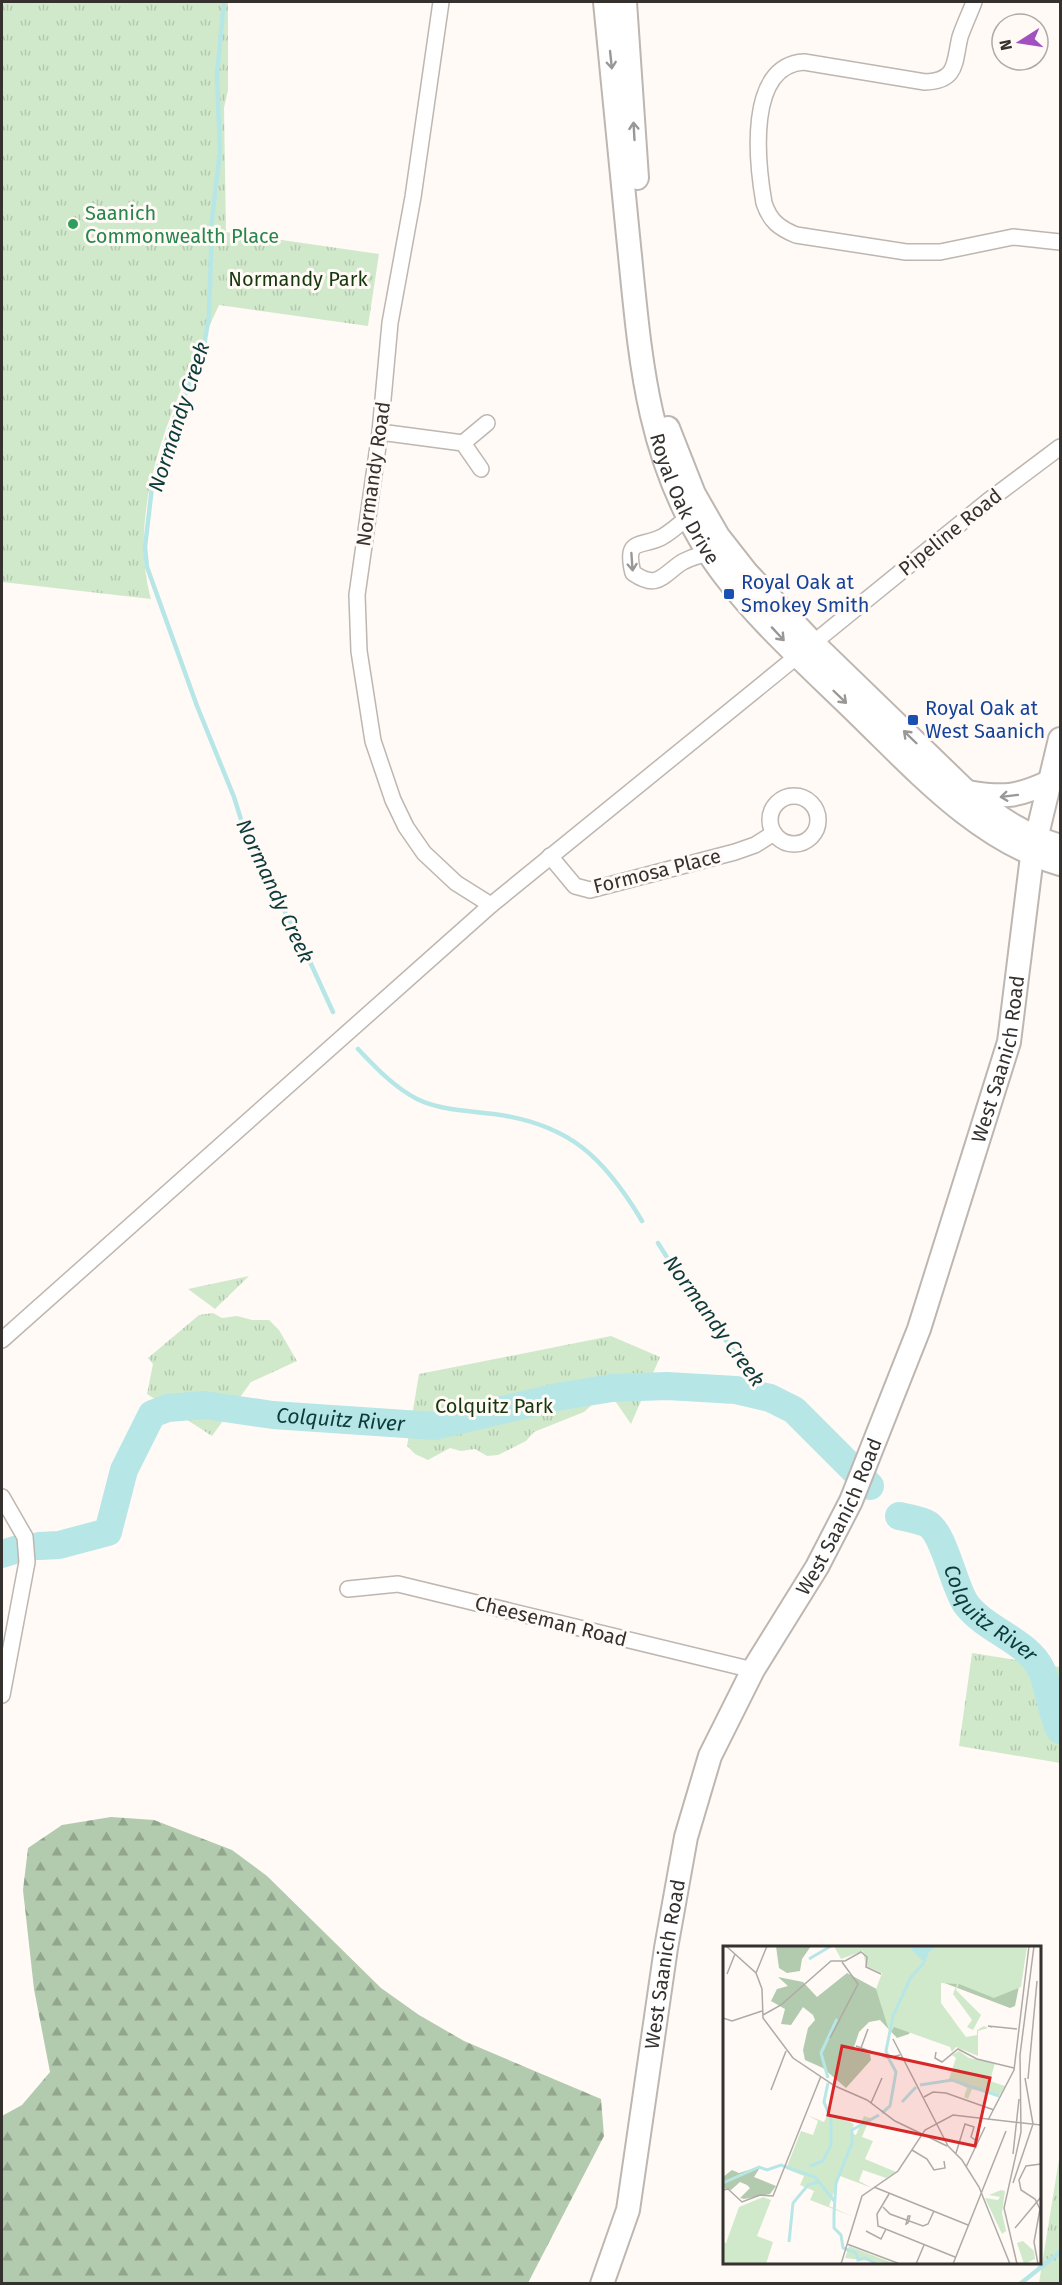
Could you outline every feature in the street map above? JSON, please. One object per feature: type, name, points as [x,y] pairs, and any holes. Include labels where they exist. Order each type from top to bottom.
[{"type":"main road","name":"Royal Oak Drive","points":[[605,2],[640,356],[650,416],[666,470],[688,517],[709,553],[743,597],[967,792],[1034,847]]},
{"type":"main road","name":"Royal Oak Drive","points":[[625,2],[637,179],[655,370],[669,432],[694,494],[718,536],[806,650],[909,764],[963,812],[1034,847]]},
{"type":"main road","name":"West Saanich Road","points":[[602,2283],[628,2210],[666,1948],[686,1837],[710,1756],[753,1670],[817,1567],[851,1501],[919,1329],[1009,1042],[1034,847],[1060,739]]},
{"type":"main road","points":[[967,792],[999,798],[1023,795],[1049,782]]},
{"type":"main road","points":[[1034,847],[1060,846]]},
{"type":"main road","points":[[1034,847],[1060,864]]},
{"type":"street","name":"Normandy Road","points":[[441,2],[409,220],[390,323],[380,432],[357,595],[359,651],[373,741],[393,800],[406,827],[424,852],[456,883],[491,905]]},
{"type":"street","points":[[974,2],[961,37],[956,64],[947,77],[937,82],[804,62],[791,63],[779,70],[769,84],[758,120],[764,203],[768,216],[779,228],[796,235],[906,252],[940,252],[1013,237],[1060,242]]},
{"type":"street","points":[[380,432],[463,443],[487,423]]},
{"type":"street","points":[[463,443],[481,469]]},
{"type":"street","name":"Pipeline Road","points":[[2,1340],[491,905],[988,501],[1060,447]]},
{"type":"street","points":[[688,517],[665,536],[639,542],[632,550],[630,561],[633,573],[644,580],[653,581],[664,578],[690,558],[709,553]]},
{"type":"street","name":"Formosa Place","points":[[550,856],[575,886],[590,891],[735,852],[755,845],[774,833]]},
{"type":"street","points":[[2,1497],[26,1537],[27,1562],[2,1695]]},
{"type":"street","name":"Cheeseman Road","points":[[348,1588],[398,1584],[753,1670]]},
{"type":"green space","name":"Normandy Park","points":[[2,2],[228,2],[228,90],[224,108],[226,232],[379,254],[368,326],[219,305],[173,411],[150,486],[145,524],[145,562],[151,599],[2,582]]},
{"type":"green space","points":[[249,1276],[215,1309],[188,1289]]},
{"type":"green space","points":[[213,1313],[222,1318],[237,1316],[252,1320],[269,1320],[279,1330],[297,1361],[251,1382],[212,1436],[147,1394],[153,1364],[148,1358],[199,1315]]},
{"type":"green space","name":"Colquitz Park","points":[[611,1336],[660,1357],[631,1424],[611,1395],[606,1392],[584,1412],[534,1432],[526,1441],[498,1455],[487,1456],[475,1449],[461,1451],[450,1448],[428,1460],[415,1454],[407,1446],[419,1374]]},
{"type":"green space","points":[[972,1653],[1060,1667],[1060,1763],[959,1746]]},
{"type":"green space","points":[[111,1817],[154,1820],[232,1850],[267,1876],[381,1988],[419,2015],[464,2041],[601,2099],[604,2136],[528,2283],[2,2283],[2,2116],[22,2105],[50,2072],[34,1989],[23,1890],[28,1848],[62,1825]]},
{"type":"green space","points":[[1060,2153],[1060,2283],[1039,2283]]},
{"type":"waterway","name":"Normandy Creek","points":[[224,2],[217,75],[220,151],[212,220],[209,316],[202,357],[172,423],[152,487],[145,547],[147,567],[197,706],[234,797],[249,845],[300,940],[333,1012]]},
{"type":"waterway","name":"Normandy Creek","points":[[358,1049],[393,1083],[426,1103],[454,1110],[520,1119],[564,1135],[598,1162],[628,1198],[642,1221]]},
{"type":"waterway","name":"Normandy Creek","points":[[658,1243],[690,1294],[770,1398]]},
{"type":"waterway","name":"Colquitz River","points":[[39,1546],[59,1545],[108,1532],[124,1470],[152,1414],[168,1408],[204,1405],[273,1415],[435,1426],[557,1397],[612,1388],[667,1386],[736,1390],[770,1398],[794,1410],[870,1486]]},
{"type":"waterway","name":"Colquitz River","points":[[899,1516],[926,1523],[932,1528],[943,1547],[966,1604],[984,1621],[1017,1643],[1035,1659],[1044,1676],[1060,1730]]},
{"type":"waterway","name":"Colquitz River","points":[[2,1554],[21,1548]]},
{"type":"waterway","points":[[1020,2284],[1060,2252]]},
{"type":"place","name":"Saanich Commonwealth Place","points":[[73,224]]},
{"type":"place","name":"Royal Oak at Smokey Smith","points":[[729,594]]},
{"type":"place","name":"Royal Oak at West Saanich","points":[[913,720]]}]
